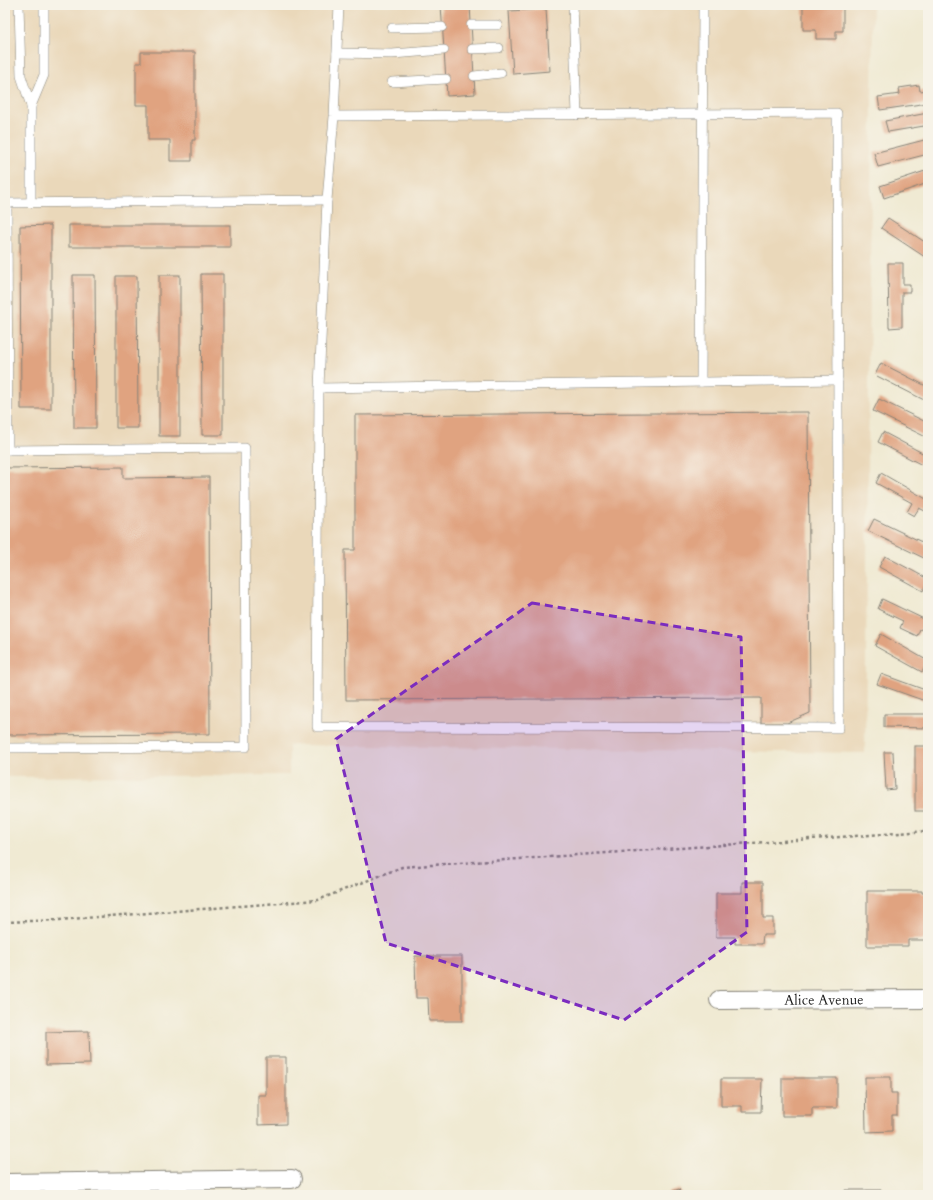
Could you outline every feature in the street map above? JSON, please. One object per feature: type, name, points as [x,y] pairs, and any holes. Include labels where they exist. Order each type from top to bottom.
[{"type":"street","name":"Alice Avenue","points":[[719,1000],[928,999]]},
{"type":"street","points":[[5,1183],[292,1179]]},
{"type":"lane","points":[[19,5],[21,76],[31,106],[31,202]]},
{"type":"lane","points":[[31,106],[44,75],[44,5]]},
{"type":"lane","points":[[334,116],[836,113],[839,728],[317,727],[318,388],[327,200],[334,116],[339,5]]},
{"type":"lane","points":[[573,5],[577,114]]},
{"type":"lane","points":[[701,382],[703,5]]},
{"type":"lane","points":[[471,25],[497,25]]},
{"type":"lane","points":[[392,28],[442,27]]},
{"type":"lane","points":[[472,49],[499,48]]},
{"type":"lane","points":[[337,52],[392,54],[444,50]]},
{"type":"lane","points":[[474,76],[501,73]]},
{"type":"lane","points":[[392,82],[446,79]]},
{"type":"lane","points":[[5,748],[246,747],[245,448],[6,450],[6,203],[327,200]]},
{"type":"lane","points":[[318,388],[838,380]]},
{"type":"path","points":[[5,922],[58,920],[318,900],[402,867],[928,831]]},
{"type":"highlighted area","points":[[532,603],[741,637],[747,932],[624,1020],[386,943],[336,739]]},
{"type":"shaded area","points":[[5,5],[873,5],[865,753],[289,745],[289,775],[5,777]]},
{"type":"building","points":[[441,5],[470,5],[475,94],[447,96]]},
{"type":"building","points":[[803,5],[843,5],[843,31],[836,31],[836,39],[816,39],[816,30],[803,30]]},
{"type":"building","points":[[546,9],[550,71],[513,74],[509,11]]},
{"type":"building","points":[[141,52],[195,52],[195,140],[192,140],[192,161],[170,161],[170,140],[148,140],[148,105],[136,105],[136,63],[141,63]]},
{"type":"building","points":[[919,85],[920,91],[928,90],[928,103],[880,110],[878,97],[900,94],[899,88]]},
{"type":"building","points":[[928,113],[928,134],[926,135],[924,126],[888,132],[885,121]]},
{"type":"building","points":[[928,139],[928,154],[878,167],[874,153]]},
{"type":"building","points":[[928,170],[928,183],[884,198],[880,186]]},
{"type":"building","points":[[888,218],[928,244],[928,259],[881,228]]},
{"type":"building","points":[[51,225],[51,409],[21,409],[20,226]]},
{"type":"building","points":[[69,225],[230,225],[230,247],[69,247]]},
{"type":"building","points":[[888,263],[903,263],[903,284],[910,284],[910,292],[902,292],[902,327],[889,328]]},
{"type":"building","points":[[201,274],[223,274],[223,435],[202,435]]},
{"type":"building","points":[[73,275],[95,275],[96,428],[74,428]]},
{"type":"building","points":[[159,275],[180,275],[180,436],[159,436]]},
{"type":"building","points":[[116,276],[137,276],[138,428],[116,428]]},
{"type":"building","points":[[881,363],[928,387],[928,402],[875,375]]},
{"type":"building","points":[[879,399],[928,423],[928,438],[873,411]]},
{"type":"building","points":[[808,412],[810,713],[787,723],[761,723],[761,698],[346,700],[345,550],[355,550],[355,415]]},
{"type":"building","points":[[883,432],[928,456],[926,467],[878,442]]},
{"type":"building","points":[[123,467],[123,478],[209,477],[210,734],[5,735],[5,468]]},
{"type":"building","points":[[881,473],[928,500],[927,512],[919,508],[914,516],[907,512],[912,503],[876,483]]},
{"type":"building","points":[[874,519],[928,545],[928,560],[868,531]]},
{"type":"building","points":[[885,556],[928,579],[923,591],[879,567]]},
{"type":"building","points":[[882,599],[928,621],[928,632],[920,629],[917,636],[900,628],[903,621],[878,609]]},
{"type":"building","points":[[881,634],[928,661],[922,672],[875,646]]},
{"type":"building","points":[[881,674],[928,691],[928,702],[877,684]]},
{"type":"building","points":[[884,714],[928,714],[928,728],[884,727]]},
{"type":"building","points":[[915,746],[928,746],[928,811],[915,811]]},
{"type":"building","points":[[884,752],[893,752],[895,789],[886,790]]},
{"type":"building","points":[[742,882],[763,882],[763,918],[773,918],[773,935],[763,935],[762,944],[735,944],[735,937],[716,937],[716,893],[742,893]]},
{"type":"building","points":[[867,891],[922,891],[922,893],[928,893],[928,940],[908,940],[908,946],[867,946]]},
{"type":"building","points":[[415,956],[462,956],[462,1021],[429,1021],[428,998],[416,998]]},
{"type":"building","points":[[89,1031],[90,1064],[46,1065],[46,1032]]},
{"type":"building","points":[[266,1057],[286,1057],[286,1124],[258,1125],[258,1095],[266,1095]]},
{"type":"building","points":[[865,1077],[891,1077],[891,1093],[897,1093],[897,1115],[892,1115],[892,1131],[866,1132]]},
{"type":"building","points":[[782,1078],[837,1078],[837,1108],[812,1108],[812,1116],[782,1116]]},
{"type":"building","points":[[721,1079],[762,1079],[761,1112],[742,1112],[742,1106],[721,1106]]},
{"type":"building","points":[[679,1189],[681,1195],[666,1195],[666,1194]]},
{"type":"building","points":[[845,1190],[881,1190],[881,1195],[844,1195]]}]
